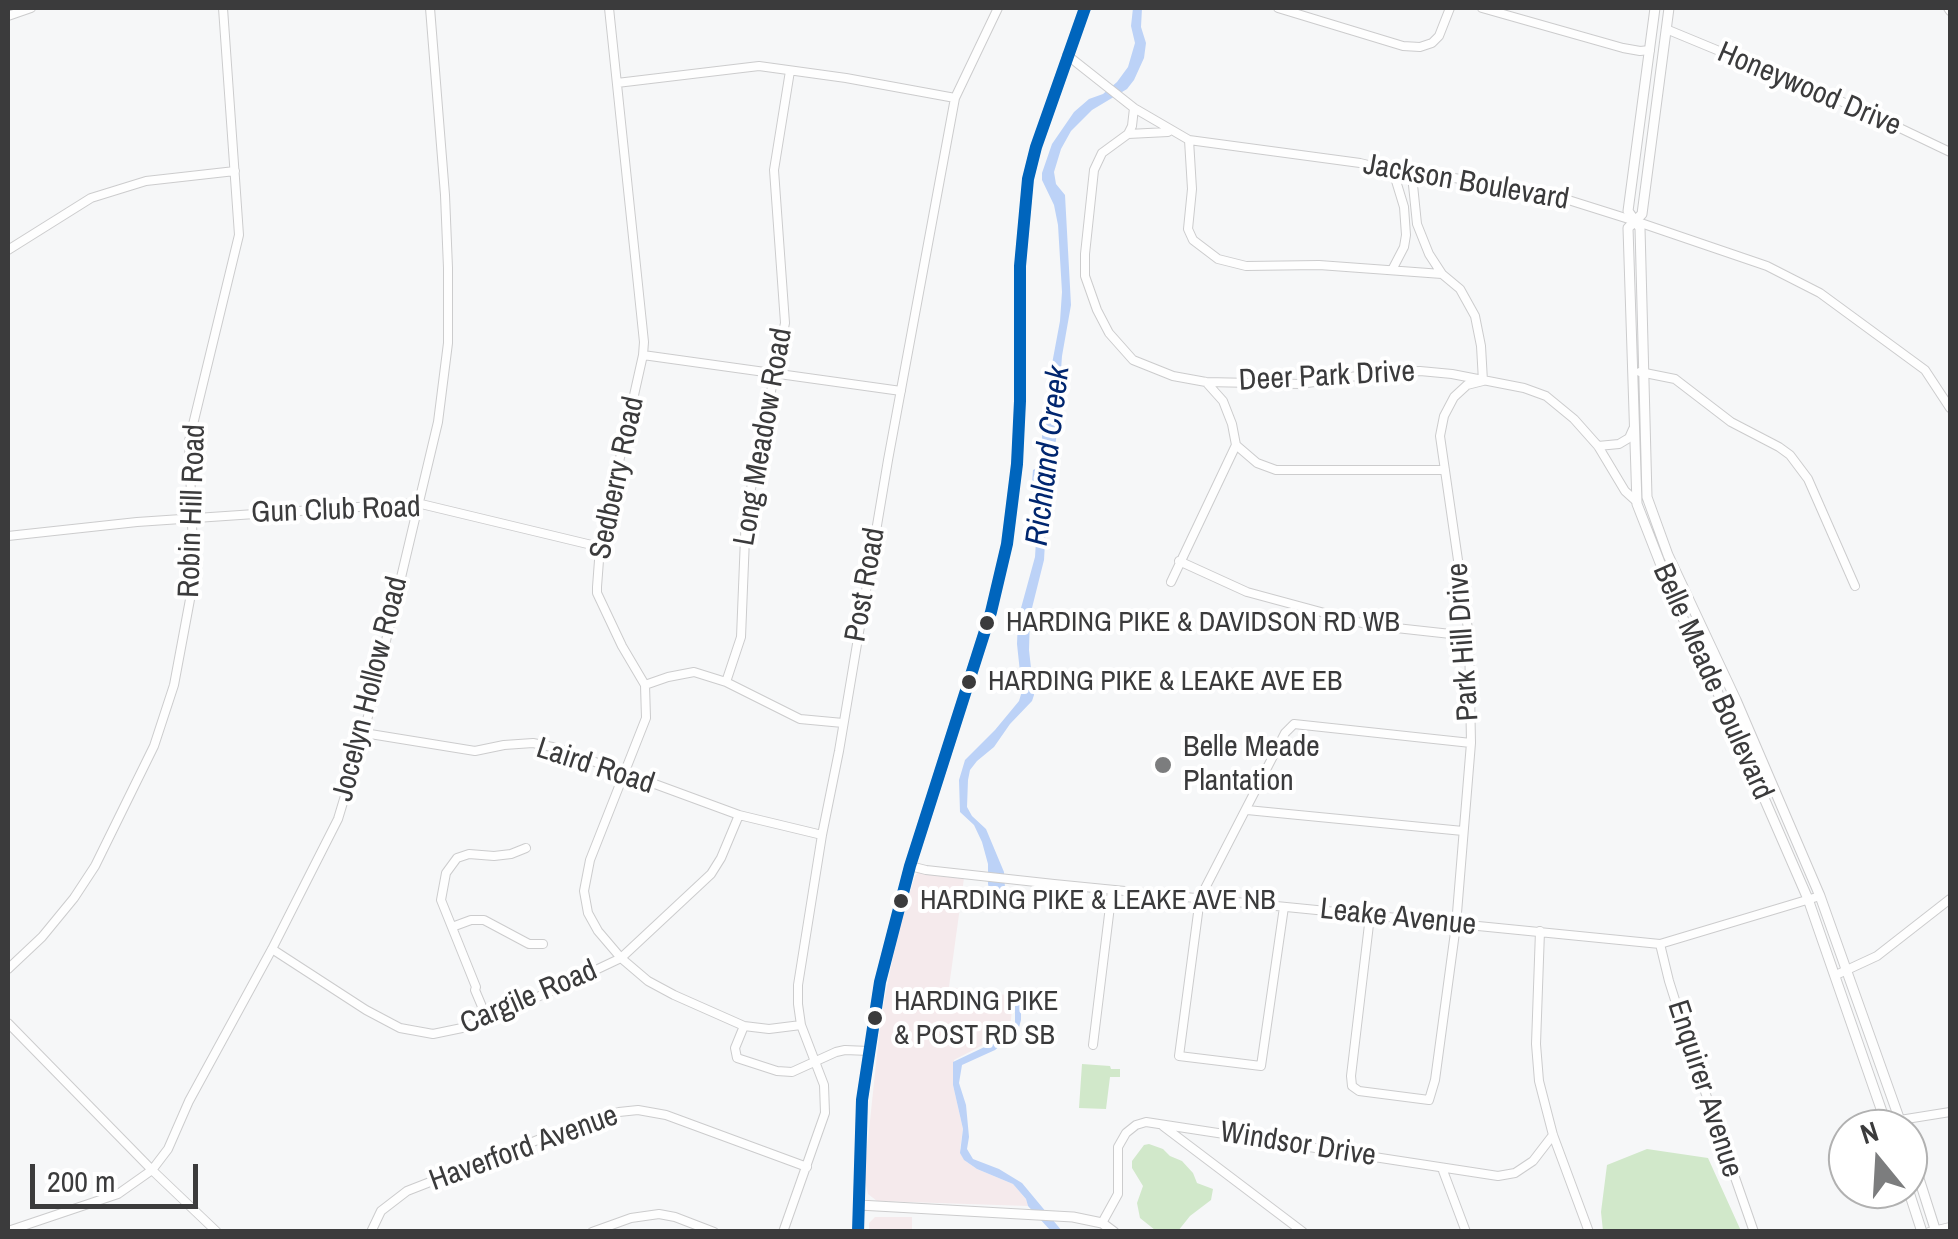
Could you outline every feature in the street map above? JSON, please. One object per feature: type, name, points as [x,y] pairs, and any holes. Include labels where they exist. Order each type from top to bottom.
[{"type":"main road","points":[[858,1232],[862,1100],[880,982],[910,866],[991,612],[1007,544],[1018,448],[1020,266],[1026,193],[1036,147],[1085,8]]},
{"type":"main road","name":"Belle Meade Boulevard","points":[[1655,8],[1628,211],[1640,228],[1648,499],[1668,555],[1754,739],[1820,896],[1896,1109]]},
{"type":"main road","name":"Belle Meade Boulevard","points":[[1670,8],[1642,214],[1628,228],[1636,501],[1663,574],[1808,899],[1881,1109]]},
{"type":"main road","points":[[1652,32],[1666,29]]},
{"type":"main road","points":[[1650,50],[1663,51]]},
{"type":"main road","points":[[1629,309],[1642,309]]},
{"type":"main road","points":[[1633,429],[1645,430]]},
{"type":"main road","points":[[1636,501],[1648,499]]},
{"type":"main road","points":[[1741,744],[1754,739]]},
{"type":"main road","points":[[1757,780],[1768,774]]},
{"type":"main road","points":[[859,1205],[1073,1217],[1102,1223],[1114,1232]]},
{"type":"main road","points":[[1919,1209],[1931,1231]]},
{"type":"street","points":[[8,16],[32,8]]},
{"type":"street","name":"Robin Hill Road","points":[[8,969],[42,937],[86,882],[112,835],[154,746],[187,627],[194,578],[189,441],[238,235],[223,8]]},
{"type":"street","name":"Jocelyn Hollow Road","points":[[8,1231],[118,1194],[152,1170],[168,1149],[195,1089],[338,819],[364,733],[438,422],[449,333],[445,195],[430,8]]},
{"type":"street","name":"Sedberry Road","points":[[609,8],[644,355],[600,546],[597,593],[645,686]]},
{"type":"street","name":"Post Road","points":[[783,1232],[822,1124],[826,1102],[824,1084],[801,1025],[798,985],[822,835],[955,98],[998,8]]},
{"type":"street","points":[[1278,8],[1403,46],[1420,47],[1440,36],[1450,8]]},
{"type":"street","points":[[1482,8],[1623,48],[1650,50]]},
{"type":"street","name":"Honeywood Drive","points":[[1666,29],[1855,107],[1950,152]]},
{"type":"street","name":"Jackson Boulevard","points":[[1067,55],[1134,108],[1189,140],[1543,192],[1766,266],[1820,293],[1925,370],[1950,408]]},
{"type":"street","points":[[617,83],[759,66],[955,98]]},
{"type":"street","name":"Long Meadow Road","points":[[726,682],[741,637],[746,513],[785,318],[774,170],[790,71]]},
{"type":"street","points":[[1134,108],[1128,134],[1172,132]]},
{"type":"street","name":"Deer Park Drive","points":[[1128,134],[1102,153],[1094,170],[1085,276],[1091,298],[1109,333],[1133,360],[1173,376],[1206,382],[1300,384],[1420,371],[1524,388],[1546,396],[1574,419],[1636,501]]},
{"type":"street","points":[[1189,140],[1192,188],[1188,229],[1204,251],[1218,260],[1246,266],[1320,265],[1442,274]]},
{"type":"street","points":[[1392,270],[1406,235],[1404,206],[1393,170]]},
{"type":"street","points":[[8,250],[91,198],[146,181],[236,172]]},
{"type":"street","points":[[1416,172],[1413,185],[1420,237],[1442,274],[1460,288],[1475,316],[1483,381]]},
{"type":"street","points":[[644,355],[901,391]]},
{"type":"street","points":[[1630,372],[1662,375],[1683,384],[1731,422],[1790,455],[1808,479],[1854,586]]},
{"type":"street","name":"Park Hill Drive","points":[[1370,916],[1352,1086],[1359,1091],[1429,1100],[1456,925],[1471,743],[1469,636],[1440,436],[1454,397],[1467,385],[1483,381]]},
{"type":"street","points":[[1171,582],[1236,445],[1223,401],[1206,382]]},
{"type":"street","points":[[1598,446],[1624,442],[1633,429]]},
{"type":"street","points":[[1236,445],[1257,463],[1276,470],[1446,470]]},
{"type":"street","name":"Gun Club Road","points":[[8,536],[192,518],[417,503],[600,546]]},
{"type":"street","points":[[1180,562],[1247,592],[1368,625],[1469,636]]},
{"type":"street","points":[[801,1025],[768,1029],[744,1026],[648,981],[598,931],[588,913],[584,891],[590,860],[646,718],[645,686],[668,676],[694,672],[726,682],[800,719],[843,724]]},
{"type":"street","points":[[1284,907],[1260,1066],[1180,1056],[1200,898],[1285,733],[1294,724],[1471,743]]},
{"type":"street","name":"Laird Road","points":[[364,733],[475,750],[533,743],[557,748],[739,816],[822,835]]},
{"type":"street","points":[[1247,810],[1463,831]]},
{"type":"street","name":"Cargile Road","points":[[272,949],[400,1028],[432,1034],[462,1028],[547,994],[621,958],[711,874],[739,816]]},
{"type":"street","points":[[489,1014],[441,900],[446,873],[456,858],[469,854],[511,854],[526,848]]},
{"type":"street","name":"Leake Avenue","points":[[910,866],[1014,880],[1660,944],[1820,896]]},
{"type":"street","points":[[1093,1045],[1112,890]]},
{"type":"street","points":[[1836,975],[1877,956],[1950,899]]},
{"type":"street","points":[[452,927],[484,920],[530,944],[544,944]]},
{"type":"street","points":[[1540,931],[1536,1044],[1541,1092],[1589,1232]]},
{"type":"street","name":"Enquirer Avenue","points":[[1660,944],[1668,981],[1754,1232]]},
{"type":"street","points":[[8,1023],[217,1232]]},
{"type":"street","points":[[744,1026],[735,1048],[737,1058],[784,1072],[846,1050],[869,1051]]},
{"type":"street","name":"Haverford Avenue","points":[[371,1232],[381,1211],[407,1191],[577,1124],[619,1112],[638,1110],[666,1115],[807,1167]]},
{"type":"street","points":[[1102,1223],[1118,1194],[1117,1157],[1121,1141],[1136,1125],[1159,1123],[1303,1232]]},
{"type":"street","name":"Windsor Drive","points":[[1159,1123],[1498,1176],[1515,1172],[1533,1161],[1554,1135]]},
{"type":"street","points":[[1442,1168],[1466,1232]]},
{"type":"street","points":[[592,1232],[630,1218],[658,1214],[675,1216],[714,1232]]},
{"type":"street","points":[[1931,1231],[1950,1227]]},
{"type":"shaded area","points":[[919,871],[964,878],[949,987],[1013,996],[1010,1031],[954,1060],[953,1085],[963,1129],[960,1149],[964,1160],[1013,1184],[1028,1206],[877,1201],[868,1194],[864,1177],[881,1017],[898,931]]},
{"type":"shaded area","points":[[875,1217],[912,1217],[912,1231],[869,1231],[869,1223]]},
{"type":"green space","points":[[1082,1064],[1120,1069],[1120,1077],[1110,1077],[1106,1109],[1079,1108]]},
{"type":"green space","points":[[1149,1144],[1182,1161],[1197,1183],[1213,1189],[1211,1200],[1178,1231],[1155,1230],[1140,1218],[1137,1203],[1143,1186],[1132,1161]]},
{"type":"green space","points":[[1647,1149],[1708,1158],[1741,1231],[1603,1231],[1601,1212],[1607,1165]]},
{"type":"water","name":"Richland Creek","points":[[1133,8],[1142,8],[1141,27],[1146,43],[1134,80],[1127,89],[1092,110],[1071,131],[1054,172],[1056,184],[1065,195],[1071,305],[1062,356],[1056,440],[1044,500],[1044,560],[1030,616],[1034,695],[994,747],[970,770],[968,780],[967,807],[986,829],[1004,872],[1006,904],[993,906],[982,842],[974,825],[960,812],[959,780],[965,760],[1019,701],[1022,691],[1018,619],[1035,557],[1033,470],[1037,468],[1042,425],[1049,409],[1043,407],[1051,396],[1049,380],[1062,292],[1058,225],[1042,173],[1052,144],[1074,112],[1089,99],[1103,94],[1128,67],[1135,43],[1131,26]]},
{"type":"water","points":[[1015,1005],[1021,1005],[1018,1031],[995,1050],[962,1065],[959,1083],[966,1105],[967,1149],[973,1159],[1022,1183],[1062,1231],[1050,1230],[1013,1184],[977,1169],[960,1153],[963,1129],[953,1085],[953,1062],[1012,1030]]},
{"type":"transit line","points":[[858,1232],[862,1100],[880,982],[910,866],[991,612],[1007,544],[1017,464],[1020,266],[1028,179],[1085,8]]},
{"type":"place","name":"HARDING PIKE & DAVIDSON RD WB","points":[[987,623]]},
{"type":"place","name":"HARDING PIKE & LEAKE AVE EB","points":[[969,682]]},
{"type":"place","name":"Belle Meade Plantation","points":[[1163,765]]},
{"type":"place","name":"HARDING PIKE & LEAKE AVE NB","points":[[901,901]]},
{"type":"place","name":"HARDING PIKE & POST RD SB","points":[[875,1018]]}]
